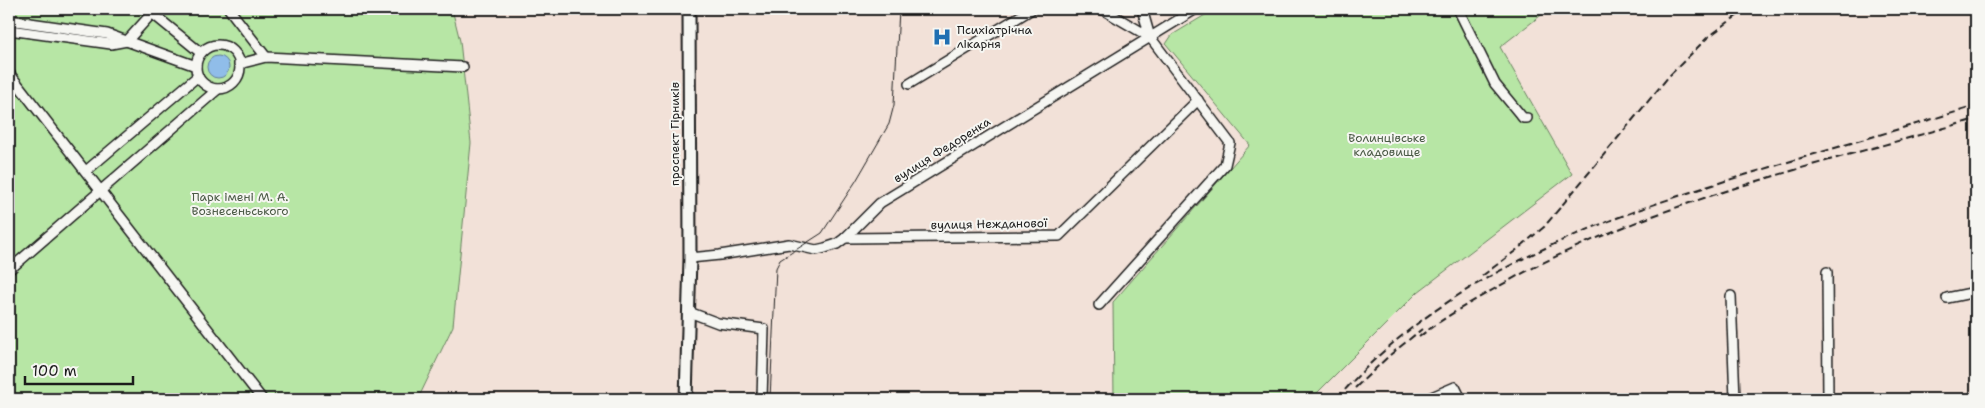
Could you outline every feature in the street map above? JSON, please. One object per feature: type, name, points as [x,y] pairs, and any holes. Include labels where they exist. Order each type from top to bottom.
[{"type":"main road","name":"проспект Гірників","points":[[686,399],[690,258],[688,9]]},
{"type":"street","points":[[229,9],[266,57]]},
{"type":"street","points":[[909,84],[1032,9]]},
{"type":"street","points":[[1102,9],[1150,37]]},
{"type":"street","points":[[1099,305],[1225,165],[1230,143],[1150,37],[1142,9]]},
{"type":"street","name":"вулиця Федоренка","points":[[690,258],[789,244],[816,250],[837,244],[880,202],[1196,9]]},
{"type":"street","points":[[1458,9],[1495,84],[1523,118],[1527,118]]},
{"type":"street","points":[[9,30],[111,44],[127,41],[151,10],[201,53]]},
{"type":"street","points":[[9,20],[108,34],[196,66]]},
{"type":"street","points":[[9,270],[218,89],[232,84],[236,78],[239,64],[232,51],[226,47],[212,46],[201,53],[196,66],[198,76],[205,84],[218,89]]},
{"type":"street","points":[[239,64],[266,57],[462,67]]},
{"type":"street","points":[[9,73],[262,399]]},
{"type":"street","points":[[86,171],[198,76]]},
{"type":"street","name":"вулиця Нежданової","points":[[845,238],[1059,236],[1198,100]]},
{"type":"street","points":[[1827,272],[1828,399]]},
{"type":"street","points":[[1947,298],[1976,292]]},
{"type":"street","points":[[1731,296],[1734,399]]},
{"type":"street","points":[[689,312],[718,323],[764,329],[762,399]]},
{"type":"street","points":[[1427,399],[1455,387],[1461,399]]},
{"type":"green space","name":"Парк імені М. А. Вознесеньського","points":[[9,9],[452,9],[460,41],[471,143],[453,326],[418,399],[9,399]]},
{"type":"green space","name":"Волинцівське кладовище","points":[[1215,9],[1549,9],[1500,47],[1572,174],[1418,292],[1311,399],[1114,399],[1113,302],[1250,145],[1166,44],[1172,35]]},
{"type":"water","points":[[218,56],[226,59],[229,67],[226,75],[218,78],[210,75],[207,67],[210,59]]},
{"type":"tram line","points":[[770,399],[776,268],[780,260],[822,233],[856,181],[889,124],[894,105],[899,9]]},
{"type":"railway","points":[[1482,276],[1544,227],[1669,76],[1707,38],[1746,9]]},
{"type":"railway","points":[[1337,399],[1382,353],[1432,313],[1487,278],[1544,249],[1604,223],[1665,201],[1976,106]]},
{"type":"railway","points":[[1419,337],[1437,323],[1496,288],[1551,259],[1609,233],[1669,210],[1730,190],[1976,119]]},
{"type":"railway","points":[[1355,388],[1390,355],[1422,329]]},
{"type":"place","name":"Психіатрічна лікарня","points":[[942,37]]}]
